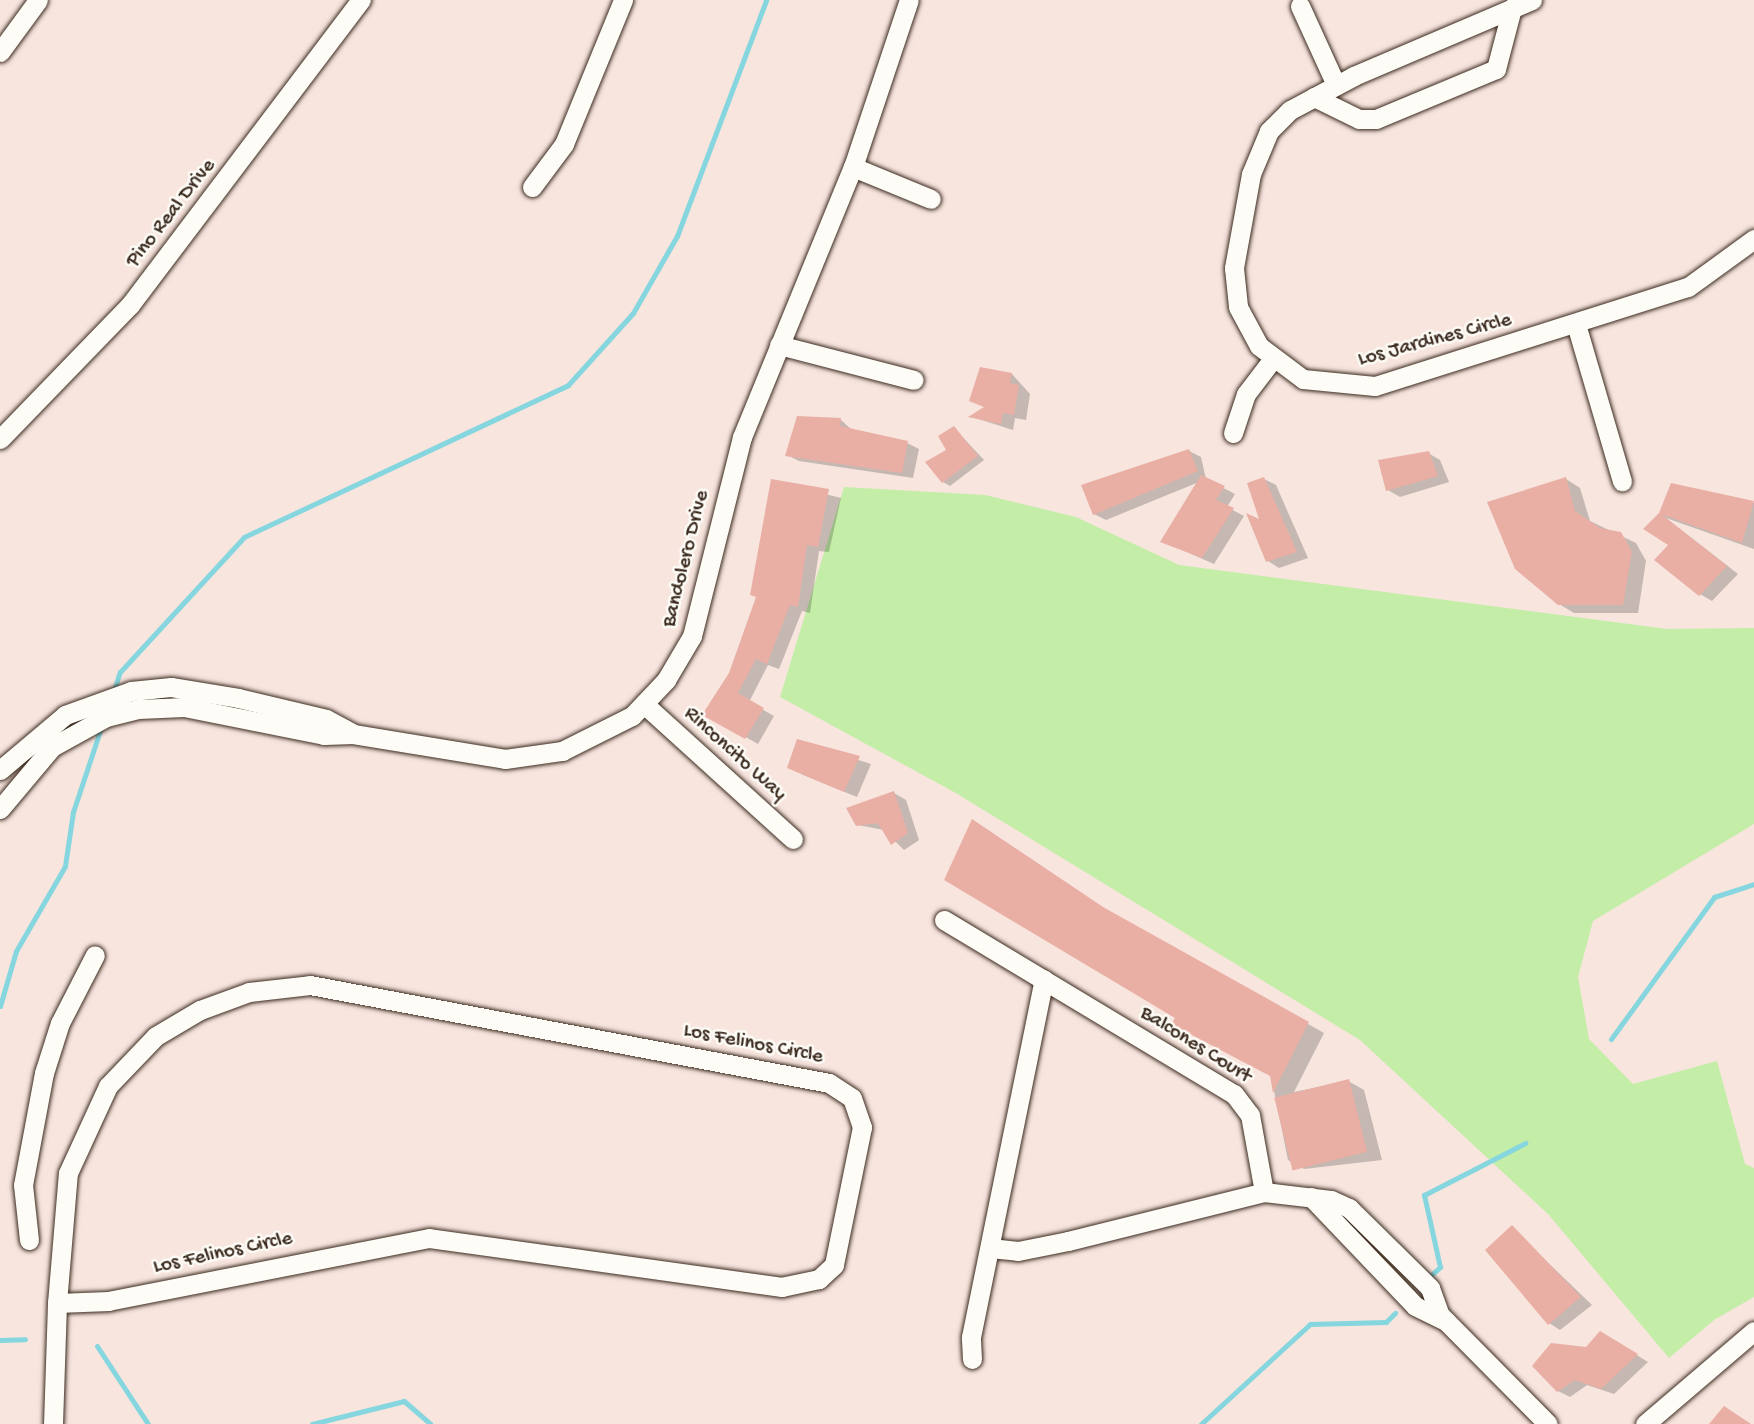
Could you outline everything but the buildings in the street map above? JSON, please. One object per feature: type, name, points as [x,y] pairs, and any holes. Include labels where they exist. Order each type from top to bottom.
[{"type":"street","points":[[0,52],[38,0]]},
{"type":"street","name":"Pino Real Drive","points":[[0,439],[130,305],[361,0]]},
{"type":"street","points":[[532,187],[565,144],[623,0]]},
{"type":"street","name":"Bandolero Drive","points":[[0,809],[29,767],[78,731],[138,709],[184,707],[324,735],[353,734],[472,757],[536,757],[607,733],[644,705],[692,636],[733,469],[779,345],[853,167],[909,0]]},
{"type":"street","points":[[1233,433],[1246,394],[1272,360],[1238,307],[1234,268],[1258,153],[1280,117],[1336,85],[1532,0]]},
{"type":"street","points":[[1300,6],[1336,85]]},
{"type":"street","points":[[1314,97],[1359,119],[1376,120],[1496,69],[1512,8]]},
{"type":"street","points":[[853,167],[931,199]]},
{"type":"street","name":"Los Jardines Circle","points":[[1272,360],[1321,385],[1374,386],[1688,287],[1754,239]]},
{"type":"street","points":[[1576,324],[1622,481]]},
{"type":"street","points":[[779,345],[914,380]]},
{"type":"street","name":"Bandolero Drive","points":[[0,770],[26,742],[88,702],[171,687],[314,716],[353,734]]},
{"type":"street","name":"Rinconcito Way","points":[[644,705],[793,839]]},
{"type":"street","name":"Balcones Court","points":[[944,920],[1240,1099],[1250,1115],[1264,1192]]},
{"type":"street","points":[[59,1241],[24,1240],[23,1185],[44,1073],[60,1023],[94,956]]},
{"type":"street","points":[[972,1359],[971,1336],[1044,979]]},
{"type":"street","name":"Los Felinos Circle","points":[[49,1420],[59,1241],[76,1146],[122,1070],[183,1019],[271,988],[355,990],[829,1083],[852,1098],[861,1115],[840,1251],[819,1279],[803,1286],[429,1238],[109,1301],[57,1303]]},
{"type":"street","points":[[990,1248],[1018,1251],[1068,1241],[1264,1192],[1311,1197],[1349,1208],[1430,1288],[1446,1321],[1548,1424]]},
{"type":"street","points":[[1311,1197],[1396,1287],[1426,1314],[1446,1321]]},
{"type":"street","points":[[1396,1287],[1411,1270]]},
{"type":"street","points":[[1644,1424],[1754,1331]]},
{"type":"green space","points":[[844,487],[985,495],[1076,517],[1179,565],[1667,629],[1754,628],[1754,824],[1593,921],[1578,977],[1589,1039],[1633,1084],[1717,1061],[1745,1164],[1754,1168],[1754,1297],[1714,1320],[1669,1358],[1548,1214],[1360,1040],[954,792],[780,697]]},
{"type":"waterway","points":[[113,693],[120,672],[244,537],[568,385],[633,313],[677,236],[766,0]]},
{"type":"waterway","points":[[0,1006],[16,951],[65,866],[73,812],[102,725]]},
{"type":"waterway","points":[[1611,1039],[1714,897],[1754,884]]},
{"type":"waterway","points":[[1429,1277],[1440,1267],[1424,1195],[1525,1143]]},
{"type":"waterway","points":[[1201,1424],[1310,1324],[1386,1322],[1395,1313]]},
{"type":"waterway","points":[[0,1340],[25,1339]]},
{"type":"waterway","points":[[97,1346],[148,1424]]},
{"type":"waterway","points":[[312,1424],[404,1401],[430,1424]]}]
